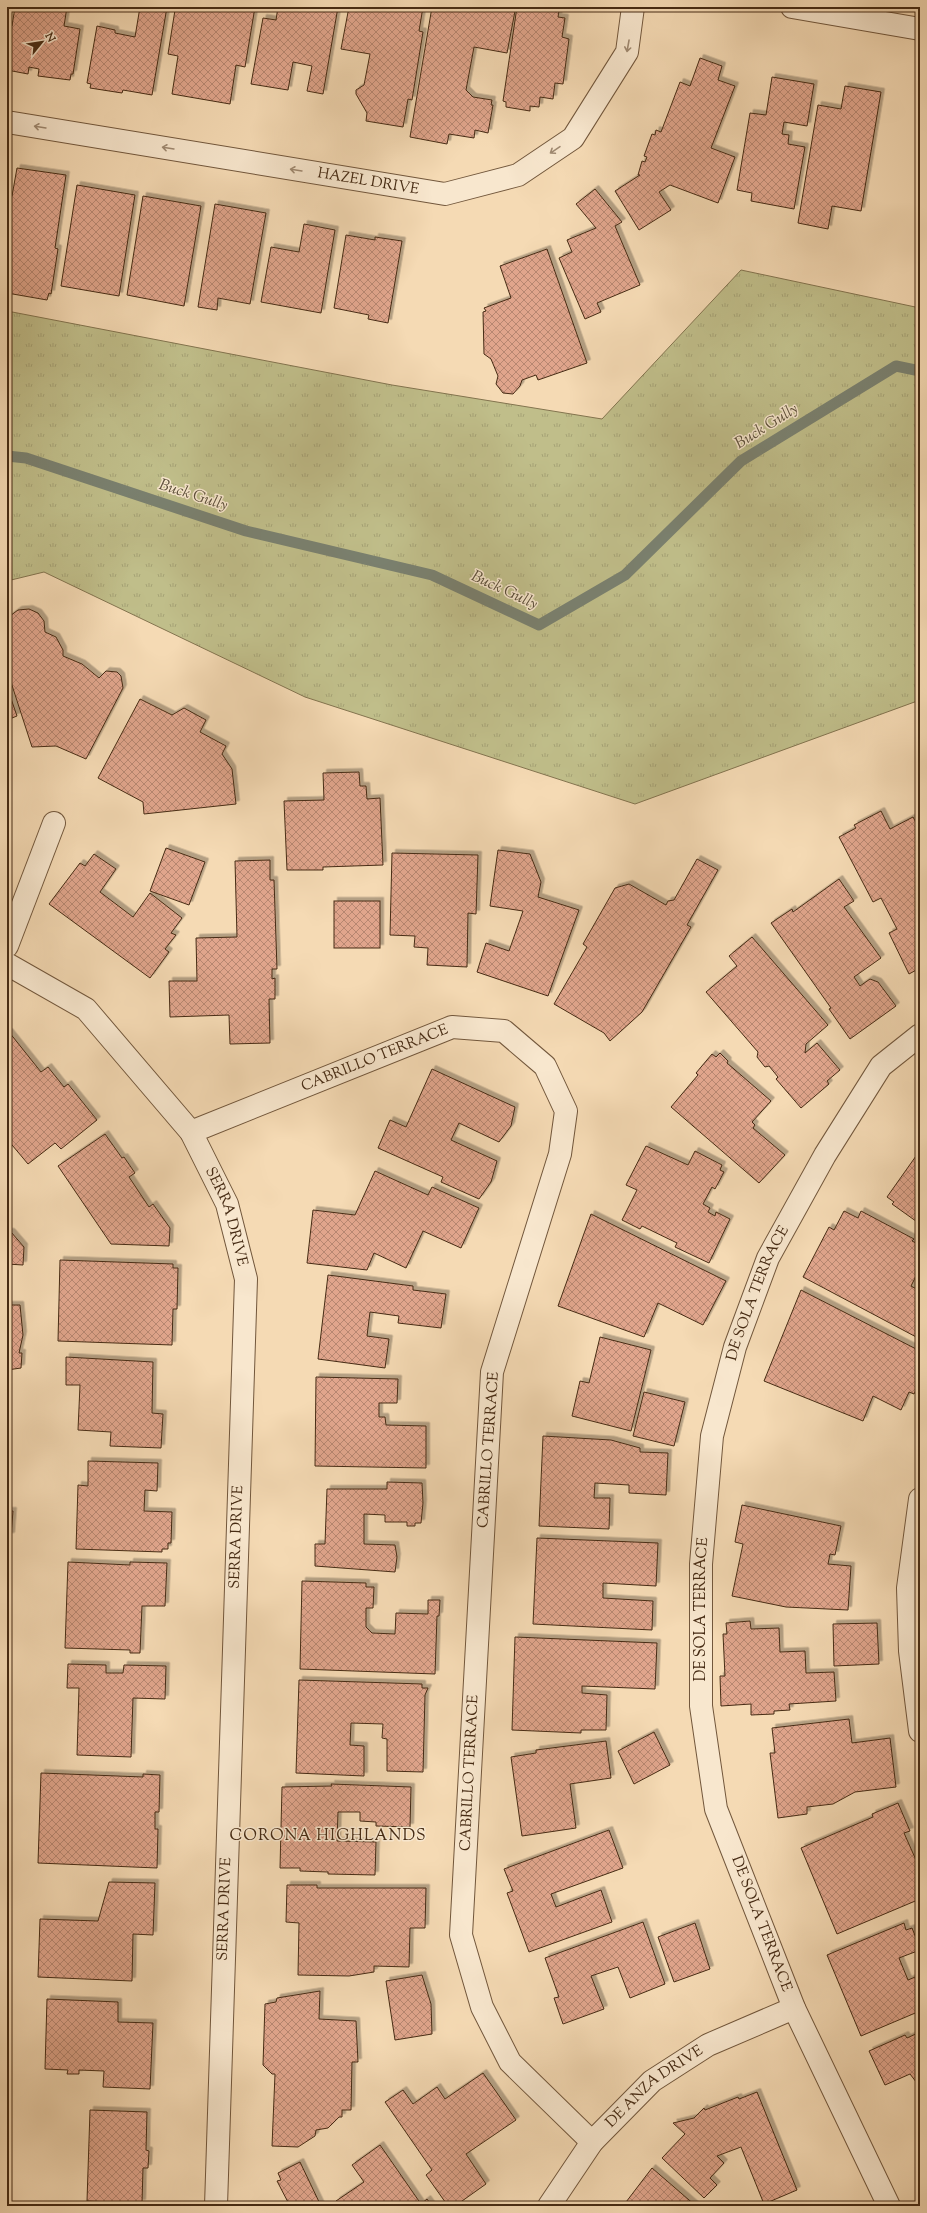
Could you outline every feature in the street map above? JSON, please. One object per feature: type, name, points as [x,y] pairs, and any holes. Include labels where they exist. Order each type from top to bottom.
[{"type":"street","name":"HAZEL DRIVE","points":[[7,122],[445,194],[518,175],[573,138],[627,52],[633,7]]},
{"type":"street","points":[[792,7],[920,28]]},
{"type":"street","points":[[7,946],[54,823]]},
{"type":"street","name":"SERRA DRIVE","points":[[7,964],[86,1009],[192,1132],[227,1204],[246,1279],[216,2206]]},
{"type":"street","name":"CABRILLO TERRACE","points":[[192,1132],[452,1027],[504,1031],[545,1066],[566,1111],[560,1154],[492,1372],[461,1936],[482,2007],[510,2062],[592,2142]]},
{"type":"street","name":"DE SOLA TERRACE","points":[[889,2206],[794,2008],[716,1809],[701,1706],[701,1564],[712,1436],[735,1347],[768,1258],[825,1155],[881,1066],[920,1036]]},
{"type":"street","points":[[920,1499],[908,1588],[910,1651],[920,1730]]},
{"type":"street","name":"DE ANZA DRIVE","points":[[549,2206],[592,2142],[652,2081],[708,2045],[794,2008]]},
{"type":"green space","points":[[741,270],[920,308],[920,700],[635,804],[305,697],[44,572],[7,581],[7,311],[392,385],[602,419]]},
{"type":"building","points":[[15,7],[67,7],[64,26],[80,29],[73,74],[71,74],[70,80],[38,76],[39,69],[29,67],[28,74],[7,70],[7,25],[12,26]]},
{"type":"building","points":[[140,7],[167,7],[152,95],[123,90],[122,93],[90,88],[91,84],[87,83],[97,26],[115,30],[115,33],[135,37]]},
{"type":"building","points":[[179,7],[255,7],[245,67],[236,65],[230,104],[172,94],[178,56],[168,54],[175,10],[178,11]]},
{"type":"building","points":[[278,7],[338,7],[323,94],[307,91],[312,66],[293,62],[288,90],[251,84],[263,18],[276,20]]},
{"type":"building","points":[[349,7],[423,7],[419,31],[423,32],[412,100],[408,99],[403,127],[366,121],[367,113],[356,94],[356,90],[364,85],[370,54],[341,49]]},
{"type":"building","points":[[432,7],[493,7],[515,11],[507,53],[474,47],[466,90],[473,97],[492,100],[491,105],[493,105],[488,133],[475,130],[474,138],[449,134],[447,144],[410,137]]},
{"type":"building","points":[[517,7],[536,7],[559,11],[558,17],[565,18],[562,37],[569,39],[563,84],[555,83],[553,99],[540,97],[539,107],[530,106],[530,111],[506,107],[506,102],[503,101]]},
{"type":"building","points":[[700,58],[722,66],[718,80],[735,86],[711,148],[735,157],[718,203],[670,185],[659,192],[671,210],[639,230],[615,191],[640,175],[638,175],[642,161],[645,162],[647,157],[644,156],[652,134],[655,135],[656,130],[661,132],[680,82],[690,86]]},
{"type":"building","points":[[772,77],[814,84],[807,126],[784,122],[782,134],[789,135],[788,144],[805,147],[794,209],[751,201],[752,193],[737,190],[750,113],[766,115]]},
{"type":"building","points":[[845,86],[881,92],[861,211],[832,206],[828,229],[798,223],[818,105],[841,109]]},
{"type":"building","points":[[17,168],[66,175],[55,248],[58,249],[51,294],[49,293],[47,300],[7,293],[7,200],[8,196],[12,196]]},
{"type":"building","points":[[77,185],[135,195],[119,296],[61,286]]},
{"type":"building","points":[[595,189],[622,222],[615,226],[640,285],[597,303],[601,312],[585,319],[559,258],[572,252],[567,240],[596,228],[576,204]]},
{"type":"building","points":[[143,196],[201,206],[184,306],[127,295]]},
{"type":"building","points":[[215,204],[266,213],[250,304],[218,298],[217,310],[198,307]]},
{"type":"building","points":[[304,224],[335,230],[321,313],[261,302],[271,247],[299,252]]},
{"type":"building","points":[[346,235],[375,240],[375,237],[402,241],[388,323],[368,319],[369,315],[334,308]]},
{"type":"building","points":[[547,249],[587,363],[538,380],[536,375],[522,380],[520,386],[513,394],[503,393],[496,384],[498,376],[491,359],[484,354],[483,312],[486,311],[484,308],[511,298],[500,266]]},
{"type":"building","points":[[29,609],[38,613],[44,621],[45,632],[56,637],[63,650],[63,656],[82,664],[99,678],[106,671],[117,672],[121,676],[123,688],[86,759],[56,746],[32,747],[7,670],[7,622],[10,616],[18,610]]},
{"type":"building","points":[[7,687],[17,716],[7,720]]},
{"type":"building","points":[[140,699],[172,715],[184,708],[206,720],[200,732],[226,746],[222,754],[232,769],[236,804],[144,814],[143,802],[98,778]]},
{"type":"building","points":[[359,772],[360,786],[366,786],[367,799],[380,798],[383,865],[323,867],[323,870],[287,870],[284,801],[324,800],[323,773]]},
{"type":"building","points":[[881,811],[890,829],[913,817],[920,830],[920,968],[909,974],[889,933],[897,929],[881,898],[873,902],[839,837],[856,828],[854,825]]},
{"type":"building","points":[[166,848],[205,862],[189,905],[150,891]]},
{"type":"building","points":[[498,850],[530,854],[541,882],[538,897],[579,910],[548,996],[477,972],[486,943],[509,951],[523,911],[490,906]]},
{"type":"building","points":[[392,853],[478,855],[476,914],[468,913],[467,967],[427,965],[428,948],[414,947],[415,936],[390,935]]},
{"type":"building","points":[[94,854],[116,869],[100,892],[133,917],[150,893],[182,918],[171,933],[176,935],[165,949],[169,952],[150,978],[49,904],[80,863],[85,866]]},
{"type":"building","points":[[697,859],[718,870],[687,925],[691,927],[642,1012],[610,1041],[604,1033],[554,1004],[587,947],[583,944],[615,888],[629,884],[666,905],[668,901],[674,900]]},
{"type":"building","points":[[270,860],[270,880],[274,880],[277,969],[272,969],[272,979],[275,978],[275,999],[269,999],[270,1043],[230,1044],[229,1015],[170,1017],[169,981],[197,981],[196,938],[237,937],[235,861]]},
{"type":"building","points":[[839,879],[854,901],[844,907],[881,958],[854,977],[860,986],[870,979],[878,982],[896,1006],[850,1039],[829,1009],[831,1008],[771,923],[792,909],[793,912]]},
{"type":"building","points":[[334,901],[380,901],[380,948],[334,948]]},
{"type":"building","points":[[752,937],[828,1025],[806,1044],[805,1053],[817,1043],[840,1070],[827,1081],[829,1084],[801,1108],[776,1079],[778,1077],[769,1066],[765,1067],[757,1057],[758,1052],[706,992],[737,966],[729,956]]},
{"type":"building","points":[[9,1032],[41,1072],[48,1067],[64,1087],[68,1084],[97,1120],[61,1149],[55,1143],[28,1164],[7,1139],[7,1033]]},
{"type":"building","points":[[720,1053],[728,1061],[727,1063],[771,1101],[752,1122],[755,1125],[753,1128],[785,1155],[759,1183],[671,1107],[698,1075],[696,1073],[712,1054],[716,1057]]},
{"type":"building","points":[[432,1069],[515,1107],[511,1126],[499,1142],[459,1123],[451,1140],[497,1161],[491,1182],[479,1199],[441,1182],[443,1177],[378,1148],[390,1120],[406,1127]]},
{"type":"building","points":[[105,1134],[135,1173],[129,1177],[149,1207],[153,1204],[170,1228],[169,1246],[111,1244],[58,1166]]},
{"type":"building","points":[[646,1146],[688,1165],[695,1151],[722,1165],[720,1170],[724,1172],[715,1189],[712,1187],[703,1204],[710,1208],[708,1212],[715,1216],[716,1212],[730,1219],[709,1263],[675,1247],[677,1243],[642,1226],[640,1229],[622,1220],[637,1190],[626,1185]]},
{"type":"building","points":[[916,1156],[920,1159],[920,1224],[892,1204],[894,1202],[887,1197]]},
{"type":"building","points":[[375,1171],[428,1195],[432,1187],[479,1208],[461,1248],[423,1231],[406,1268],[374,1253],[367,1270],[307,1263],[313,1210],[355,1215]]},
{"type":"building","points":[[844,1211],[858,1218],[861,1211],[914,1239],[912,1241],[920,1245],[920,1268],[911,1286],[920,1291],[920,1339],[803,1277],[829,1227],[834,1230]]},
{"type":"building","points":[[591,1214],[726,1281],[703,1325],[658,1303],[644,1337],[558,1306]]},
{"type":"building","points":[[7,1232],[11,1232],[24,1247],[23,1265],[7,1264]]},
{"type":"building","points":[[60,1260],[173,1264],[173,1268],[178,1268],[177,1309],[173,1309],[172,1345],[58,1341]]},
{"type":"building","points":[[328,1275],[413,1286],[413,1290],[446,1294],[441,1328],[398,1323],[399,1316],[370,1312],[367,1336],[389,1339],[385,1368],[318,1359]]},
{"type":"building","points":[[801,1290],[920,1351],[920,1382],[914,1394],[909,1392],[901,1410],[873,1396],[863,1421],[764,1381]]},
{"type":"building","points":[[7,1305],[20,1305],[23,1335],[19,1353],[22,1353],[21,1368],[7,1370]]},
{"type":"building","points":[[600,1337],[651,1350],[631,1431],[572,1416],[580,1381],[589,1383]]},
{"type":"building","points":[[66,1357],[153,1362],[152,1413],[163,1414],[161,1448],[110,1446],[111,1432],[78,1430],[80,1385],[66,1385]]},
{"type":"building","points":[[316,1377],[398,1379],[397,1403],[379,1403],[379,1417],[385,1417],[386,1425],[426,1426],[426,1468],[315,1466]]},
{"type":"building","points":[[644,1392],[685,1402],[674,1446],[633,1436]]},
{"type":"building","points":[[543,1436],[611,1440],[640,1448],[640,1452],[668,1453],[666,1495],[629,1493],[629,1485],[595,1483],[594,1498],[610,1498],[609,1529],[539,1526]]},
{"type":"building","points":[[88,1461],[158,1463],[157,1491],[145,1490],[144,1511],[172,1512],[171,1543],[168,1543],[168,1549],[162,1549],[162,1552],[76,1549],[78,1485],[88,1486]]},
{"type":"building","points":[[387,1482],[422,1483],[423,1503],[421,1523],[415,1523],[415,1526],[407,1526],[407,1522],[385,1522],[385,1515],[364,1514],[364,1544],[395,1545],[397,1557],[395,1572],[315,1566],[315,1544],[325,1544],[327,1489],[387,1489]]},
{"type":"building","points":[[742,1505],[841,1526],[835,1555],[830,1554],[828,1564],[851,1566],[848,1610],[786,1607],[732,1596],[743,1544],[735,1542]]},
{"type":"building","points":[[7,1511],[13,1511],[11,1536],[7,1536]]},
{"type":"building","points":[[537,1538],[658,1543],[656,1586],[603,1583],[603,1598],[653,1601],[652,1630],[533,1624]]},
{"type":"building","points":[[68,1562],[130,1565],[130,1562],[167,1563],[165,1606],[142,1606],[140,1653],[130,1653],[130,1650],[65,1648]]},
{"type":"building","points":[[302,1581],[366,1583],[366,1587],[374,1587],[373,1608],[366,1608],[366,1627],[372,1633],[395,1634],[396,1613],[428,1614],[428,1600],[440,1600],[439,1616],[437,1616],[435,1674],[300,1669]]},
{"type":"building","points":[[750,1621],[751,1629],[779,1628],[780,1652],[805,1651],[806,1673],[834,1672],[836,1701],[789,1704],[790,1710],[774,1711],[774,1714],[751,1715],[751,1704],[721,1706],[720,1676],[725,1676],[723,1634],[727,1634],[726,1623]]},
{"type":"building","points":[[877,1623],[879,1664],[834,1666],[833,1624]]},
{"type":"building","points":[[515,1637],[657,1643],[655,1689],[582,1686],[582,1693],[607,1695],[606,1730],[581,1730],[581,1733],[512,1730]]},
{"type":"building","points":[[68,1664],[106,1665],[106,1673],[123,1673],[124,1665],[166,1666],[165,1699],[133,1698],[131,1757],[77,1755],[79,1688],[67,1688]]},
{"type":"building","points":[[299,1680],[422,1684],[422,1688],[428,1688],[425,1695],[423,1772],[387,1771],[387,1739],[382,1738],[383,1724],[351,1723],[350,1745],[364,1746],[364,1776],[296,1773]]},
{"type":"building","points":[[849,1719],[852,1743],[890,1738],[896,1787],[855,1792],[833,1804],[807,1807],[807,1814],[778,1818],[770,1753],[775,1753],[772,1728]]},
{"type":"building","points":[[654,1732],[670,1765],[634,1784],[618,1751]]},
{"type":"building","points":[[606,1741],[611,1778],[570,1784],[576,1828],[522,1836],[511,1757],[536,1753],[536,1750]]},
{"type":"building","points":[[41,1773],[143,1777],[143,1774],[160,1775],[159,1812],[155,1812],[155,1829],[158,1829],[157,1868],[38,1863]]},
{"type":"building","points":[[331,1784],[411,1787],[410,1827],[376,1826],[376,1822],[360,1821],[360,1812],[338,1812],[337,1841],[376,1842],[375,1875],[328,1874],[328,1872],[300,1871],[300,1868],[280,1868],[282,1787],[332,1786]]},
{"type":"building","points":[[898,1803],[910,1831],[904,1833],[916,1860],[920,1859],[920,1899],[837,1934],[801,1848],[873,1817],[872,1814]]},
{"type":"building","points":[[609,1830],[623,1868],[551,1894],[556,1907],[601,1890],[612,1922],[529,1952],[507,1893],[513,1891],[504,1869]]},
{"type":"building","points":[[109,1882],[155,1883],[153,1935],[133,1934],[132,1981],[38,1977],[40,1919],[98,1921]]},
{"type":"building","points":[[287,1885],[317,1885],[317,1888],[426,1888],[425,1928],[410,1928],[409,1967],[374,1966],[374,1972],[349,1976],[298,1975],[299,1923],[286,1922]]},
{"type":"building","points":[[643,1922],[665,1984],[630,1998],[618,1967],[591,1976],[604,2009],[563,2024],[554,1998],[559,1997],[545,1958]]},
{"type":"building","points":[[695,1923],[710,1969],[674,1982],[658,1937]]},
{"type":"building","points":[[904,1923],[906,1930],[912,1928],[920,1948],[920,1950],[899,1958],[908,1980],[920,1975],[920,2011],[861,2036],[827,1955]]},
{"type":"building","points":[[422,1975],[431,2004],[432,2034],[395,2040],[386,1981]]},
{"type":"building","points":[[320,1991],[319,2019],[356,2021],[358,2062],[352,2062],[351,2110],[342,2110],[342,2117],[339,2117],[328,2128],[316,2130],[315,2136],[298,2147],[272,2146],[275,2074],[272,2074],[263,2065],[265,2004],[276,2002],[277,1998]]},
{"type":"building","points":[[47,1999],[118,2002],[118,2022],[153,2023],[150,2089],[103,2087],[104,2071],[79,2070],[79,2074],[67,2074],[68,2070],[45,2069]]},
{"type":"building","points":[[920,2032],[920,2087],[910,2074],[885,2085],[869,2051],[905,2035],[907,2038]]},
{"type":"building","points":[[483,2073],[516,2120],[466,2154],[486,2184],[455,2206],[448,2206],[426,2175],[432,2170],[385,2102],[403,2090],[413,2104],[437,2087],[445,2099]]},
{"type":"building","points":[[757,2092],[797,2190],[764,2204],[741,2147],[717,2156],[724,2163],[710,2178],[717,2185],[704,2198],[662,2158],[685,2134],[673,2123],[694,2118],[704,2108],[705,2110],[738,2097],[739,2099]]},
{"type":"building","points":[[90,2110],[147,2112],[146,2150],[149,2151],[148,2168],[143,2168],[142,2203],[87,2201]]},
{"type":"building","points":[[380,2145],[421,2204],[427,2199],[432,2206],[339,2206],[336,2201],[364,2182],[352,2165]]},
{"type":"building","points":[[300,2162],[321,2206],[290,2206],[277,2181],[281,2180],[278,2173]]},
{"type":"building","points":[[652,2168],[696,2206],[623,2206]]},
{"type":"waterway","name":"Buck Gully","points":[[7,456],[26,458],[246,531],[432,575],[539,625],[625,575],[741,461],[896,366],[920,371]]},
{"type":"district","name":"CORONA HIGHLANDS","points":[[328,1836]]}]
